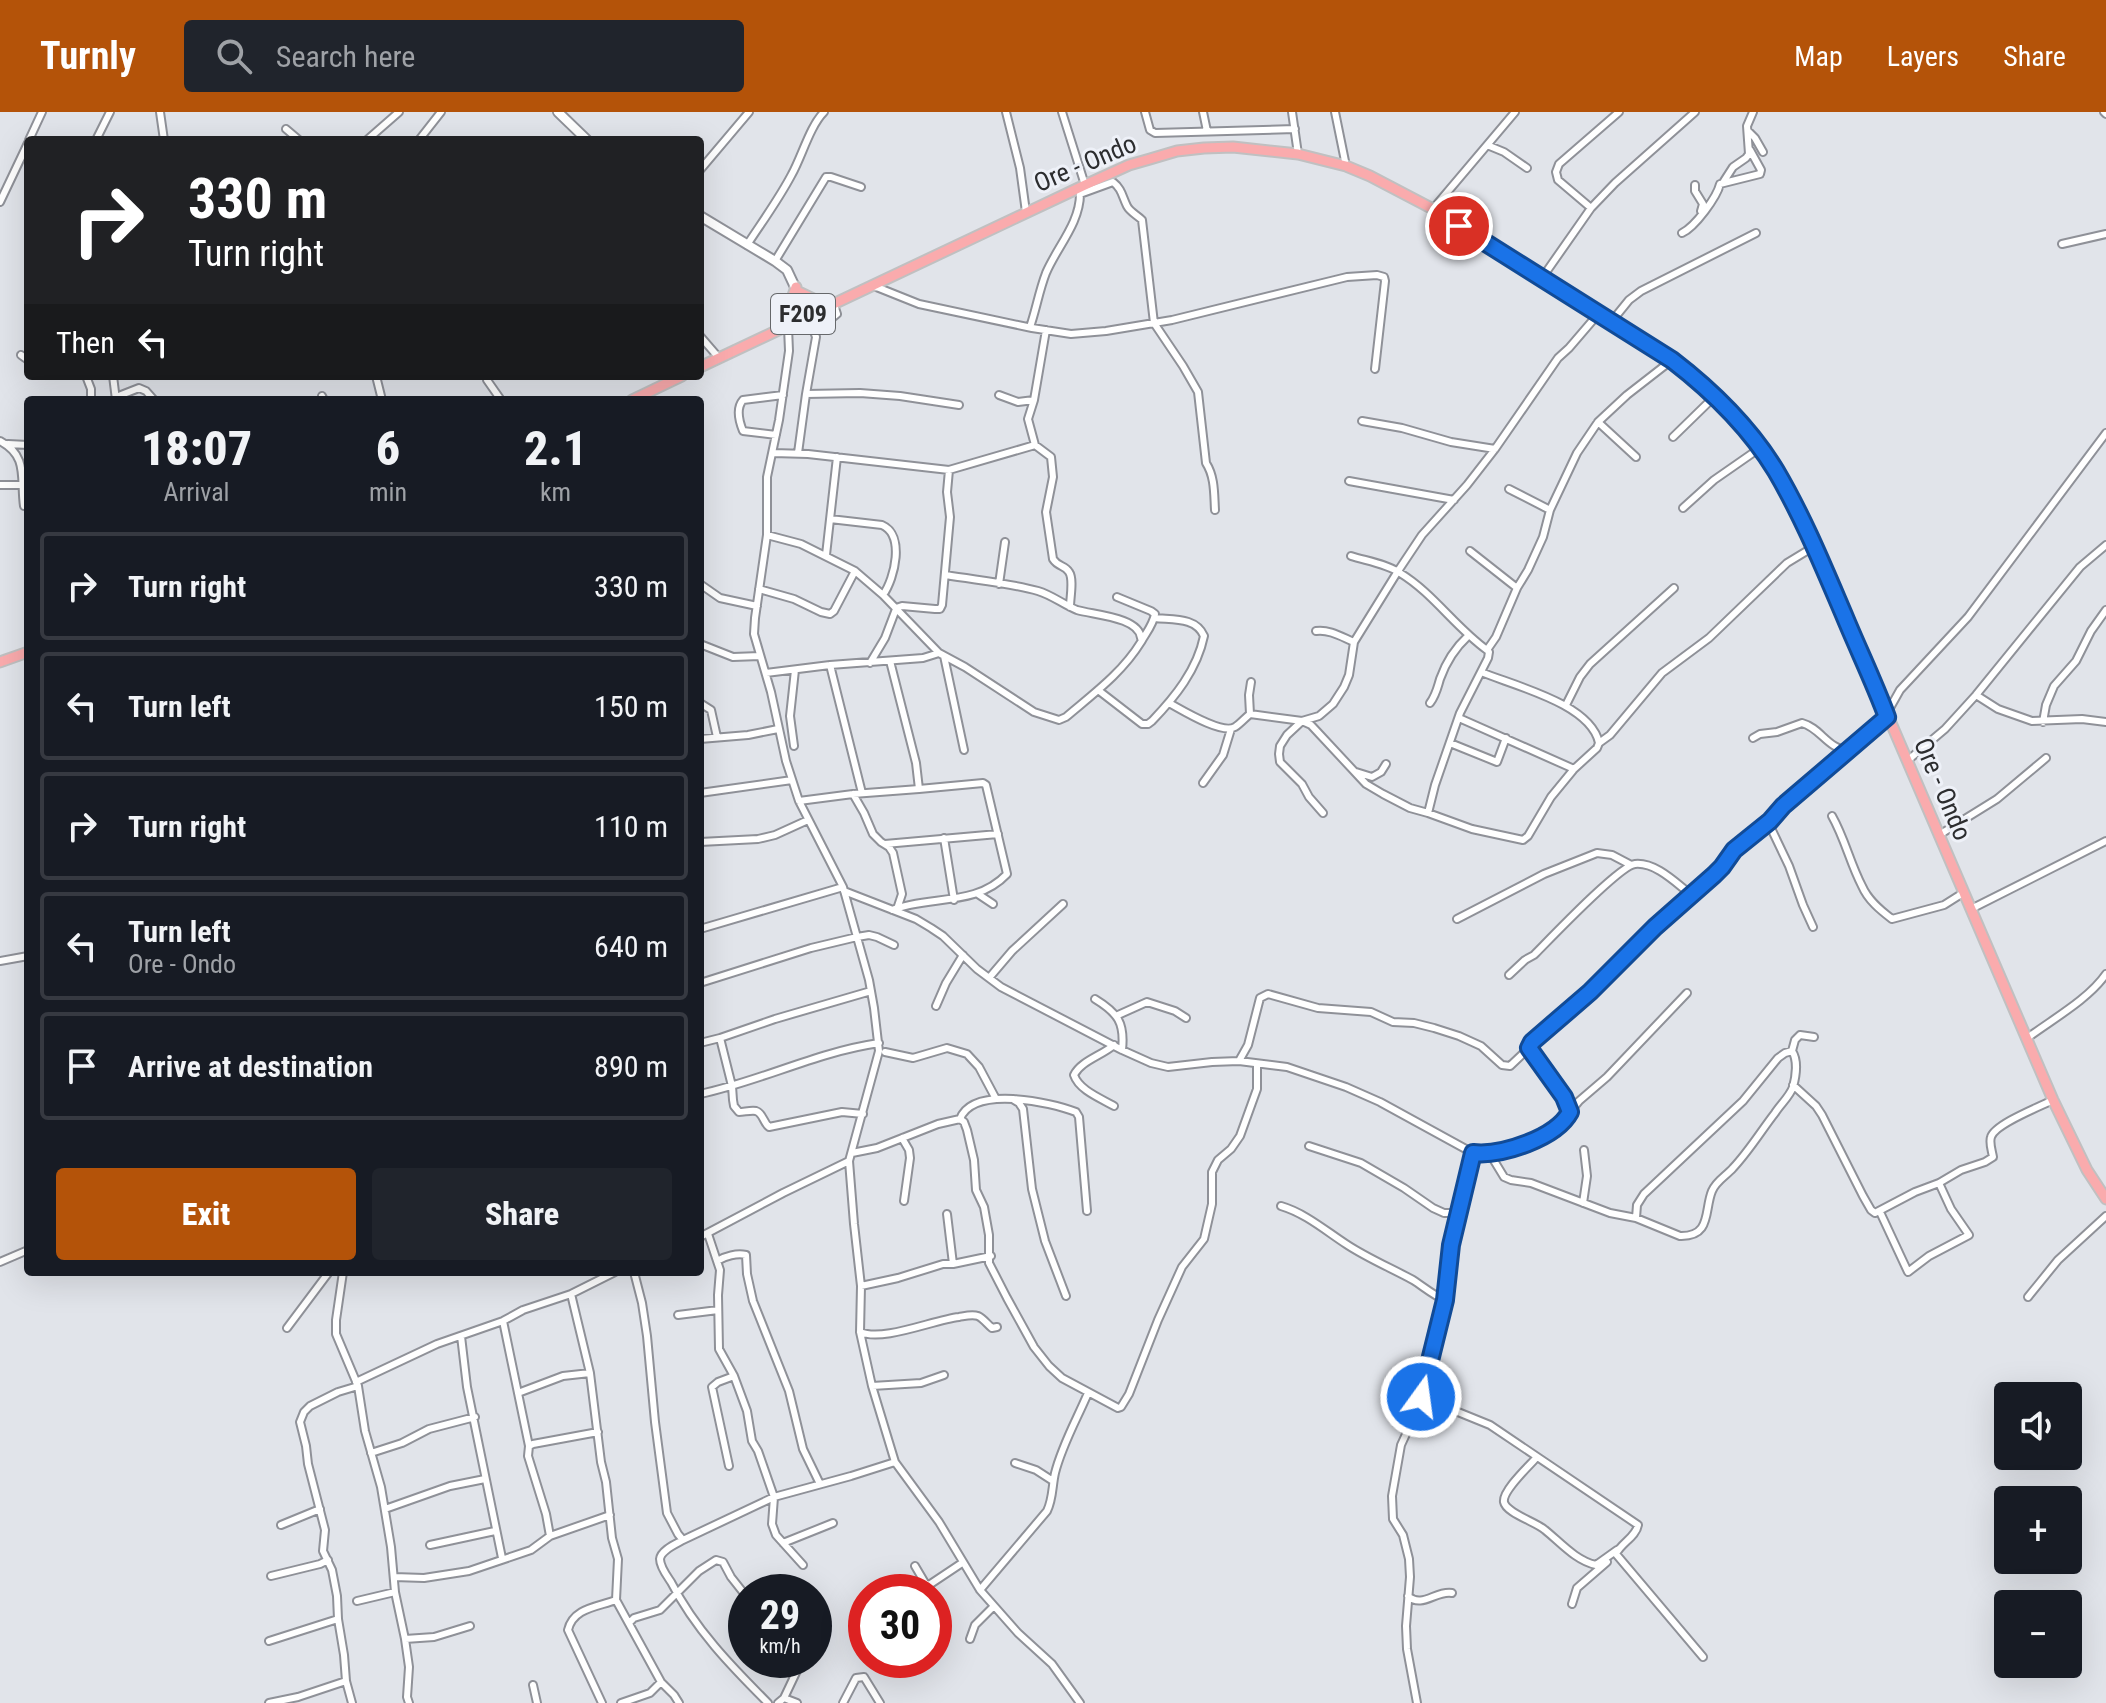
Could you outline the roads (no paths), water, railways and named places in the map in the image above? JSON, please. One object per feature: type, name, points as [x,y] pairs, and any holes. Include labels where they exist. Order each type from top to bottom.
[{"type":"main road","points":[[558,112],[583,136]]},
{"type":"main road","name":"Ore - Ondo","points":[[870,287],[1129,165],[1177,151],[1233,147],[1298,154],[1346,166],[1370,176],[1433,209],[1672,360],[1698,381],[1760,448],[1792,499],[2053,1100],[2087,1170],[2106,1199]]},
{"type":"main road","points":[[704,218],[787,270],[797,290],[818,310]]},
{"type":"main road","name":"F209","points":[[704,365],[870,287]]},
{"type":"main road","points":[[797,290],[818,310]]},
{"type":"main road","points":[[784,326],[797,290]]},
{"type":"main road","points":[[640,396],[674,380]]},
{"type":"main road","points":[[0,662],[24,653]]},
{"type":"street","points":[[32,136],[42,112]]},
{"type":"street","points":[[98,136],[110,112]]},
{"type":"street","points":[[160,112],[163,136]]},
{"type":"street","points":[[372,136],[399,112]]},
{"type":"street","points":[[422,136],[441,112]]},
{"type":"street","points":[[704,165],[749,112]]},
{"type":"street","points":[[747,245],[790,178],[813,126],[824,112]]},
{"type":"street","points":[[1006,112],[1020,168],[1026,212]]},
{"type":"street","points":[[1030,327],[1047,272],[1066,238],[1079,203],[1081,189],[1062,112]]},
{"type":"street","points":[[1145,112],[1150,130],[1155,133],[1295,129]]},
{"type":"street","points":[[1203,112],[1207,131]]},
{"type":"street","points":[[1292,112],[1298,154]]},
{"type":"street","points":[[1335,112],[1346,166]]},
{"type":"street","points":[[1433,209],[1515,112]]},
{"type":"street","points":[[1591,208],[1558,180],[1556,172],[1559,164],[1619,112]]},
{"type":"street","points":[[1542,278],[1591,208],[1695,112]]},
{"type":"street","points":[[1724,181],[1760,174],[1761,170],[1750,150],[1747,126],[1753,112]]},
{"type":"street","points":[[286,129],[294,136]]},
{"type":"street","points":[[1748,131],[1763,152]]},
{"type":"street","points":[[1487,145],[1504,152],[1527,168]]},
{"type":"street","points":[[1682,233],[1690,229],[1720,184],[1750,150]]},
{"type":"street","points":[[0,202],[2,191],[24,151]]},
{"type":"street","points":[[775,261],[826,177],[861,187]]},
{"type":"street","points":[[1081,189],[1113,182],[1117,184],[1128,209],[1142,220],[1154,323],[1198,392],[1206,463],[1214,485],[1215,510]]},
{"type":"street","points":[[1695,185],[1703,204],[1700,214]]},
{"type":"street","points":[[1612,321],[1641,291],[1756,233]]},
{"type":"street","points":[[2062,244],[2106,234]]},
{"type":"street","points":[[870,287],[919,304],[1071,334],[1172,320],[1347,277],[1381,276],[1385,281],[1385,290],[1375,369]]},
{"type":"street","points":[[798,453],[818,310]]},
{"type":"street","points":[[1323,813],[1302,784],[1280,762],[1280,746],[1302,721],[1319,716],[1333,704],[1349,675],[1354,642],[1422,535],[1495,449],[1558,358],[1599,313]]},
{"type":"street","points":[[784,326],[790,342],[767,477],[767,535],[754,634],[799,801],[843,889],[871,991],[879,1043],[877,1062],[849,1161],[861,1286],[860,1332],[872,1386],[895,1462],[939,1522],[980,1590],[1018,1633],[1052,1664],[1080,1703]]},
{"type":"street","points":[[1046,330],[1028,419],[1035,445],[1051,457],[1053,477],[1046,512],[1053,559],[1056,565],[1066,568],[1070,574],[1070,607]]},
{"type":"street","points":[[704,341],[719,358]]},
{"type":"street","points":[[1487,650],[1528,570],[1543,537],[1550,510],[1577,453],[1598,422],[1672,360]]},
{"type":"street","points":[[121,396],[139,388],[150,396]]},
{"type":"street","points":[[806,394],[860,393],[959,405]]},
{"type":"street","points":[[776,435],[743,431],[739,418],[740,404],[743,400],[783,395]]},
{"type":"street","points":[[999,395],[1018,402],[1034,400]]},
{"type":"street","points":[[1673,437],[1714,397]]},
{"type":"street","points":[[1362,421],[1495,449]]},
{"type":"street","points":[[1598,422],[1636,457]]},
{"type":"street","points":[[1239,1061],[1248,1045],[1260,998],[1268,994],[1318,1008],[1371,1012],[1393,1022],[1434,1028],[1481,1046],[1506,1067],[1510,1066],[1532,1042],[1590,992],[1655,927],[1722,867],[1734,850],[1887,716],[1900,690],[1968,617],[2106,433]]},
{"type":"street","points":[[2,442],[24,445]]},
{"type":"street","points":[[2,442],[19,458],[24,506]]},
{"type":"street","points":[[773,453],[798,453],[949,470],[1035,445]]},
{"type":"street","points":[[1683,508],[1714,480],[1760,448]]},
{"type":"street","points":[[826,555],[837,457]]},
{"type":"street","points":[[896,608],[940,609],[942,605],[950,517],[947,492],[949,470]]},
{"type":"street","points":[[1349,481],[1454,500]]},
{"type":"street","points":[[0,485],[23,485]]},
{"type":"street","points":[[1509,489],[1550,510]]},
{"type":"street","points":[[830,519],[889,528],[893,534],[895,560],[893,575],[883,595]]},
{"type":"street","points":[[767,535],[801,544],[855,571],[942,654],[1050,719],[1066,717],[1119,672],[1155,618]]},
{"type":"street","points":[[999,584],[1005,542]]},
{"type":"street","points":[[1907,761],[1945,729],[2080,567],[2106,545]]},
{"type":"street","points":[[1203,783],[1223,755],[1231,729],[1250,714],[1302,721],[1308,723],[1366,784],[1383,794],[1410,808],[1472,829],[1523,840],[1574,769],[1610,735],[1662,673],[1709,638],[1787,563],[1815,546]]},
{"type":"street","points":[[1470,551],[1517,588]]},
{"type":"street","points":[[1351,556],[1398,571],[1489,652],[1459,718],[1428,813]]},
{"type":"street","points":[[759,589],[830,614],[855,571]]},
{"type":"street","points":[[946,575],[1038,591],[1070,607],[1129,623],[1142,633],[1141,641]]},
{"type":"street","points":[[704,587],[720,598],[757,606]]},
{"type":"street","points":[[1566,705],[1590,664],[1674,588]]},
{"type":"street","points":[[1117,597],[1151,611],[1155,618]]},
{"type":"street","points":[[870,663],[885,638],[896,608]]},
{"type":"street","points":[[2043,722],[2054,686],[2076,661],[2106,610]]},
{"type":"street","points":[[1098,690],[1142,724],[1152,721],[1169,703],[1190,673],[1204,636],[1198,626],[1189,621],[1155,618]]},
{"type":"street","points":[[1316,631],[1332,632],[1354,642]]},
{"type":"street","points":[[1430,703],[1437,694],[1448,661],[1468,636]]},
{"type":"street","points":[[704,646],[733,657],[760,656]]},
{"type":"street","points":[[766,673],[942,654]]},
{"type":"street","points":[[942,654],[964,750]]},
{"type":"street","points":[[890,661],[916,763],[919,789]]},
{"type":"street","points":[[830,665],[862,793]]},
{"type":"street","points":[[794,746],[790,716],[795,670]]},
{"type":"street","points":[[1481,672],[1566,705],[1585,717],[1599,743]]},
{"type":"street","points":[[1250,714],[1251,682]]},
{"type":"street","points":[[1976,695],[2016,717],[2043,722],[2082,719],[2106,722]]},
{"type":"street","points":[[1169,703],[1211,724],[1231,729]]},
{"type":"street","points":[[704,706],[711,710],[717,737]]},
{"type":"street","points":[[1318,733],[1319,716]]},
{"type":"street","points":[[1459,718],[1574,769]]},
{"type":"street","points":[[1753,738],[1802,723],[1816,729],[1835,747],[1849,750]]},
{"type":"street","points":[[704,739],[778,729]]},
{"type":"street","points":[[1450,743],[1497,762],[1506,738]]},
{"type":"street","points":[[1939,835],[1997,799],[2046,758]]},
{"type":"street","points":[[1352,771],[1372,777],[1381,772],[1386,764]]},
{"type":"street","points":[[704,792],[792,780]]},
{"type":"street","points":[[799,801],[983,783],[987,788],[1007,874],[978,894],[954,900],[912,903],[892,910]]},
{"type":"street","points":[[853,794],[873,834],[893,853],[902,894],[900,903],[892,910]]},
{"type":"street","points":[[1832,816],[1841,831],[1862,889],[1892,919],[1944,905],[1963,893]]},
{"type":"street","points":[[704,842],[758,839],[808,820]]},
{"type":"street","points":[[1770,821],[1769,827],[1789,866],[1813,927]]},
{"type":"street","points":[[885,844],[998,834]]},
{"type":"street","points":[[944,838],[954,900]]},
{"type":"street","points":[[1971,909],[2106,841]]},
{"type":"street","points":[[1457,919],[1544,874],[1597,853],[1612,855],[1631,865],[1648,866],[1663,873],[1689,893],[1695,892]]},
{"type":"street","points":[[1509,975],[1631,865]]},
{"type":"street","points":[[704,928],[843,889],[931,928],[989,978],[1014,994],[1161,1067],[1239,1061],[1287,1067],[1380,1102],[1473,1153],[1490,1154],[1526,1143],[1556,1129],[1687,993]]},
{"type":"street","points":[[978,894],[993,904]]},
{"type":"street","points":[[989,978],[1012,951],[1063,904]]},
{"type":"street","points":[[704,982],[857,937],[869,935],[894,945]]},
{"type":"street","points":[[936,1006],[963,955]]},
{"type":"street","points":[[0,961],[24,957]]},
{"type":"street","points":[[2026,1039],[2080,999],[2106,974]]},
{"type":"street","points":[[704,1042],[871,991]]},
{"type":"street","points":[[1095,999],[1118,1015],[1123,1037],[1122,1050]]},
{"type":"street","points":[[1118,1015],[1147,1002],[1186,1018]]},
{"type":"street","points":[[1792,1051],[1800,1035],[1814,1037]]},
{"type":"street","points":[[720,1038],[733,1100],[739,1112],[755,1110],[769,1127],[842,1112],[863,1114]]},
{"type":"street","points":[[704,1093],[837,1051],[879,1043]]},
{"type":"street","points":[[1114,1045],[1104,1054],[1079,1066],[1074,1075],[1076,1082],[1085,1089],[1114,1106]]},
{"type":"street","points":[[885,1052],[913,1058],[947,1048],[967,1054],[979,1067],[996,1099]]},
{"type":"street","points":[[1529,1048],[1564,1097],[1570,1112]]},
{"type":"street","points":[[1490,1154],[1504,1177],[1511,1180],[1531,1183],[1610,1213],[1636,1218],[1684,1236],[1702,1228],[1714,1187],[1733,1169],[1792,1090],[1797,1063],[1792,1051]]},
{"type":"street","points":[[1636,1218],[1637,1205],[1644,1194],[1743,1101],[1778,1058],[1792,1051]]},
{"type":"street","points":[[960,1119],[964,1122],[971,1144],[976,1190],[987,1220],[989,1263],[1034,1347],[1062,1378],[1118,1408],[1129,1394],[1182,1267],[1204,1239],[1212,1204],[1212,1172],[1218,1160],[1240,1136],[1257,1089],[1257,1065]]},
{"type":"street","points":[[1793,1085],[1816,1106],[1875,1213],[1993,1157],[1991,1135],[2002,1126],[2053,1100]]},
{"type":"street","points":[[960,1119],[961,1113],[969,1108],[996,1099],[1037,1100],[1076,1112],[1079,1117],[1087,1211]]},
{"type":"street","points":[[1014,1100],[1023,1109],[1032,1189],[1042,1233],[1066,1296]]},
{"type":"street","points":[[852,1153],[877,1148],[938,1124],[960,1119]]},
{"type":"street","points":[[902,1138],[910,1158],[904,1201]]},
{"type":"street","points":[[1309,1146],[1361,1163],[1444,1213],[1459,1213]]},
{"type":"street","points":[[1583,1203],[1587,1176],[1584,1150]]},
{"type":"street","points":[[1417,1703],[1407,1649],[1409,1559],[1403,1535],[1393,1519],[1392,1496],[1401,1445],[1421,1397],[1445,1300],[1451,1245],[1473,1153]]},
{"type":"street","points":[[704,1236],[849,1161]]},
{"type":"street","points":[[1880,1212],[1908,1272],[1929,1256],[1969,1235],[1951,1209],[1939,1183]]},
{"type":"street","points":[[1281,1206],[1445,1300]]},
{"type":"street","points":[[947,1214],[953,1264]]},
{"type":"street","points":[[2028,1297],[2058,1260],[2106,1216]]},
{"type":"street","points":[[708,1234],[720,1270],[718,1345],[747,1411],[752,1441],[774,1497],[772,1524],[776,1535],[803,1565]]},
{"type":"street","points":[[0,1262],[24,1252]]},
{"type":"street","points":[[717,1261],[723,1257],[746,1255],[753,1301],[789,1391],[803,1449],[820,1484]]},
{"type":"street","points":[[861,1286],[943,1264],[991,1256]]},
{"type":"street","points":[[287,1328],[326,1276]]},
{"type":"street","points":[[342,1276],[336,1334],[357,1384],[381,1487],[409,1667],[409,1703]]},
{"type":"street","points":[[352,1703],[346,1681],[337,1596],[332,1570],[323,1551],[325,1535],[301,1429],[302,1417],[310,1406],[437,1344],[571,1294],[607,1276]]},
{"type":"street","points":[[635,1276],[647,1336],[667,1513],[683,1540]]},
{"type":"street","points":[[571,1294],[590,1373],[618,1564],[616,1600],[661,1682],[679,1703]]},
{"type":"street","points":[[678,1315],[718,1310]]},
{"type":"street","points":[[860,1332],[888,1333],[947,1318],[974,1315],[992,1328],[997,1327]]},
{"type":"street","points":[[503,1321],[529,1446],[528,1456],[550,1536]]},
{"type":"street","points":[[461,1336],[467,1387],[502,1558]]},
{"type":"street","points":[[518,1393],[563,1376],[590,1373]]},
{"type":"street","points":[[872,1386],[921,1383],[944,1375]]},
{"type":"street","points":[[729,1466],[712,1387],[734,1376]]},
{"type":"street","points":[[980,1590],[1047,1511],[1059,1462],[1088,1393]]},
{"type":"street","points":[[1421,1397],[1490,1425],[1638,1525],[1637,1531],[1617,1552],[1577,1588],[1572,1604]]},
{"type":"street","points":[[371,1453],[402,1443],[429,1429],[475,1417]]},
{"type":"street","points":[[529,1446],[598,1432]]},
{"type":"street","points":[[1537,1457],[1507,1491],[1505,1506],[1512,1513],[1545,1529],[1587,1563],[1596,1565],[1617,1552]]},
{"type":"street","points":[[768,1703],[704,1635],[676,1593],[660,1559],[663,1553],[683,1540],[774,1497],[895,1462]]},
{"type":"street","points":[[1015,1463],[1036,1470],[1053,1481]]},
{"type":"street","points":[[385,1509],[450,1486],[485,1479]]},
{"type":"street","points":[[281,1525],[320,1509]]},
{"type":"street","points":[[394,1577],[424,1578],[469,1571],[531,1550],[550,1536],[610,1515]]},
{"type":"street","points":[[783,1543],[833,1523]]},
{"type":"street","points":[[430,1545],[495,1531]]},
{"type":"street","points":[[1617,1552],[1703,1657]]},
{"type":"street","points":[[271,1576],[328,1560]]},
{"type":"street","points":[[629,1623],[634,1618],[660,1610],[706,1565],[720,1560],[730,1574]]},
{"type":"street","points":[[915,1566],[929,1585],[962,1563]]},
{"type":"street","points":[[357,1601],[395,1592]]},
{"type":"street","points":[[1408,1596],[1417,1602],[1439,1593],[1452,1593]]},
{"type":"street","points":[[602,1703],[568,1630],[576,1614],[616,1600]]},
{"type":"street","points":[[970,1639],[975,1625],[994,1606]]},
{"type":"street","points":[[269,1641],[338,1619]]},
{"type":"street","points":[[405,1639],[434,1637],[470,1626]]},
{"type":"street","points":[[843,1703],[859,1677],[864,1677],[880,1703]]},
{"type":"street","points":[[793,1678],[781,1700],[797,1703]]},
{"type":"street","points":[[269,1703],[284,1702],[346,1681]]},
{"type":"street","points":[[621,1703],[650,1693],[661,1682]]},
{"type":"street","points":[[533,1685],[537,1703]]}]
